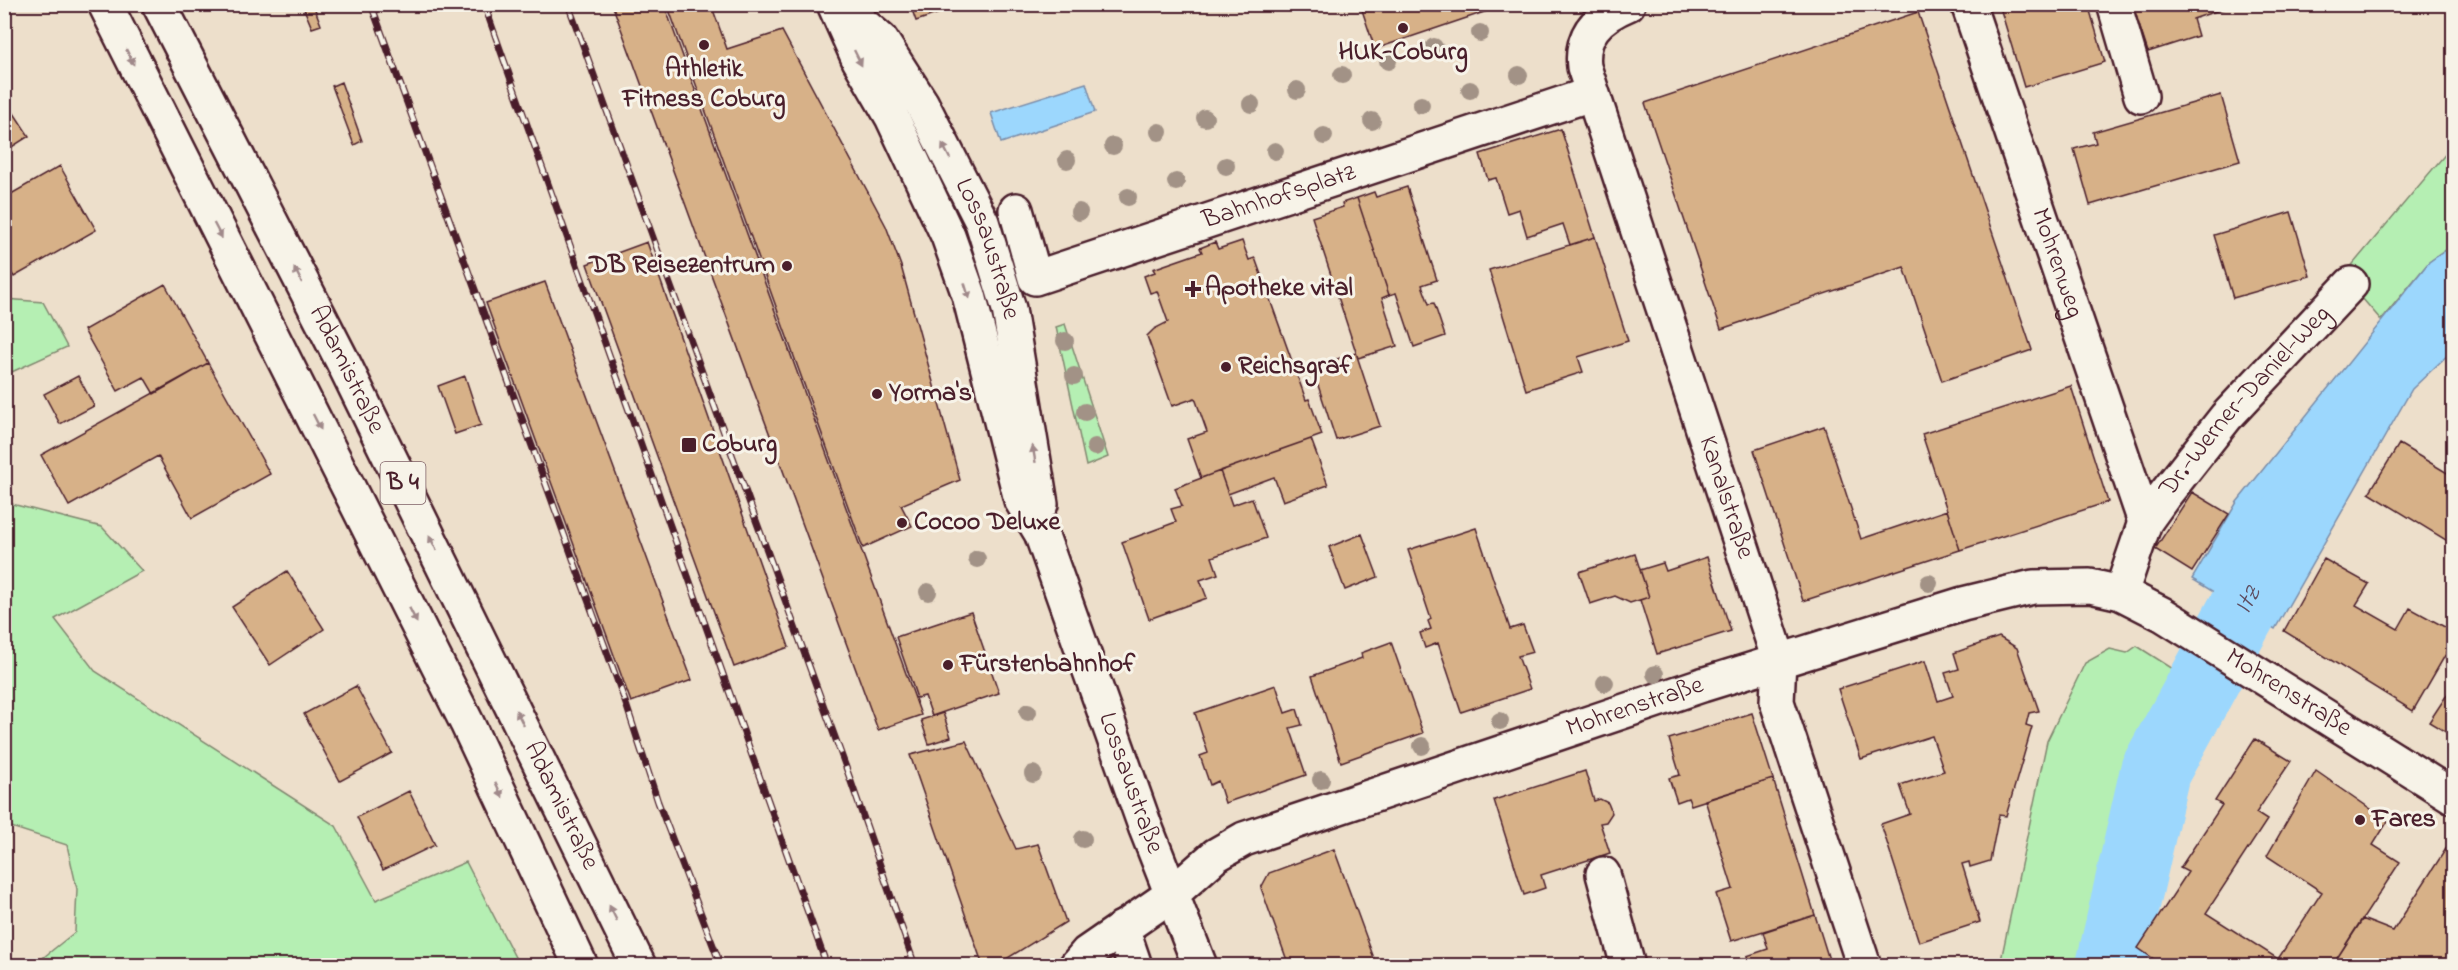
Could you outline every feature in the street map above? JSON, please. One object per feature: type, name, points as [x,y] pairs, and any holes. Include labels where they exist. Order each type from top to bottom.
[{"type":"main road","name":"Adamistraße","points":[[105,4],[462,712],[582,966]]},
{"type":"main road","name":"Adamistraße","points":[[159,4],[342,360],[639,966]]},
{"type":"main road","name":"Lossaustraße","points":[[834,4],[859,60],[892,117],[948,236],[969,295],[1021,500],[1041,532],[1171,895],[1200,966]]},
{"type":"main road","name":"Lossaustraße","points":[[839,4],[881,40],[922,104],[982,222],[1009,309],[1041,498],[1041,532]]},
{"type":"main road","name":"Kanalstraße","points":[[1628,4],[1614,10],[1589,30],[1583,57],[1591,94],[1779,660],[1777,702],[1864,966]]},
{"type":"main road","name":"Mohrenweg","points":[[1968,4],[2145,522]]},
{"type":"main road","points":[[2114,4],[2141,96]]},
{"type":"main road","name":"Bahnhofsplatz","points":[[1016,210],[1035,278],[1591,94]]},
{"type":"main road","name":"Dr.-Werner-Daniel-Weg","points":[[2145,522],[2226,417],[2351,284]]},
{"type":"main road","points":[[2121,593],[2145,522]]},
{"type":"main road","name":"Mohrenstraße","points":[[1076,966],[1087,953],[1171,895],[1216,855],[1244,839],[1779,660],[1963,604],[2033,587],[2090,586],[2121,593],[2162,614],[2454,797]]},
{"type":"main road","points":[[1603,874],[1628,966]]},
{"type":"main road","points":[[1122,928],[1135,966]]},
{"type":"green space","points":[[2453,145],[2453,245],[2429,262],[2381,320],[2343,276]]},
{"type":"green space","points":[[5,299],[43,302],[67,347],[5,375]]},
{"type":"green space","points":[[1065,324],[1108,457],[1086,466],[1056,327]]},
{"type":"green space","points":[[4,502],[102,527],[142,571],[55,619],[95,671],[336,826],[376,900],[466,862],[519,965],[34,965],[75,932],[77,889],[67,845],[5,825]]},
{"type":"green space","points":[[2137,646],[2200,686],[2155,772],[2111,965],[2000,965],[2047,741],[2085,663],[2110,649],[2127,653]]},
{"type":"water","points":[[1086,83],[1095,112],[1001,143],[991,113]]},
{"type":"water","points":[[2453,245],[2453,350],[2412,389],[2275,629],[2192,579],[2237,502],[2429,262]]},
{"type":"building","points":[[302,4],[313,4],[321,25],[312,28]]},
{"type":"building","points":[[612,4],[664,4],[921,715],[878,730]]},
{"type":"building","points":[[667,4],[711,4],[727,49],[782,31],[886,226],[901,266],[960,480],[901,505],[912,526],[863,548]]},
{"type":"building","points":[[910,4],[966,4],[916,21]]},
{"type":"building","name":"HUK-Coburg","points":[[1360,4],[1508,4],[1375,49]]},
{"type":"building","points":[[1999,4],[2088,4],[2105,62],[2024,87]]},
{"type":"building","points":[[2132,4],[2223,4],[2225,8],[2193,19],[2198,36],[2148,52]]},
{"type":"building","points":[[1918,12],[2032,350],[1942,381],[1904,267],[1721,329],[1645,103]]},
{"type":"building","points":[[341,82],[362,141],[354,145],[332,86]]},
{"type":"building","points":[[2221,95],[2240,161],[2090,205],[2074,149],[2096,143],[2093,132]]},
{"type":"building","points":[[4,98],[29,136],[4,152]]},
{"type":"building","points":[[1561,129],[1595,237],[1570,245],[1563,224],[1527,236],[1519,209],[1507,213],[1496,178],[1488,180],[1480,154]]},
{"type":"building","points":[[60,166],[96,230],[14,277],[4,261],[4,198]]},
{"type":"building","points":[[1407,187],[1437,280],[1422,285],[1429,304],[1434,303],[1445,336],[1414,347],[1396,293],[1389,295],[1357,198],[1374,192],[1376,197]]},
{"type":"building","points":[[1357,198],[1389,295],[1382,298],[1397,346],[1358,358],[1312,217],[1343,207],[1342,203]]},
{"type":"building","points":[[2291,212],[2310,276],[2233,298],[2214,235]]},
{"type":"building","points":[[1595,237],[1628,341],[1578,357],[1583,372],[1526,390],[1489,270]]},
{"type":"building","name":"Reichsgraf","points":[[1242,241],[1249,260],[1255,258],[1306,400],[1309,399],[1322,435],[1201,478],[1187,439],[1207,432],[1195,398],[1172,406],[1147,336],[1154,329],[1168,322],[1157,291],[1150,293],[1144,276],[1155,272],[1153,269],[1202,252],[1200,248],[1215,242],[1218,249]]},
{"type":"building","points":[[647,242],[789,647],[734,667],[587,264]]},
{"type":"building","points":[[545,282],[692,680],[631,702],[486,303]]},
{"type":"building","points":[[165,284],[208,363],[154,394],[144,377],[118,391],[84,330]]},
{"type":"building","points":[[1356,353],[1380,426],[1336,440],[1312,367]]},
{"type":"building","points":[[208,363],[270,474],[192,518],[158,456],[69,506],[41,455]]},
{"type":"building","points":[[78,376],[94,406],[60,424],[44,394]]},
{"type":"building","points":[[465,376],[481,425],[455,434],[438,386]]},
{"type":"building","points":[[2071,386],[2108,502],[1960,550],[1922,434]]},
{"type":"building","points":[[1824,426],[1861,539],[1947,510],[1960,550],[1803,601],[1754,450]]},
{"type":"building","points":[[1311,439],[1328,485],[1283,501],[1274,477],[1228,494],[1220,471]]},
{"type":"building","points":[[2399,444],[2454,477],[2454,545],[2369,493]]},
{"type":"building","points":[[1220,471],[1232,505],[1252,498],[1266,538],[1212,557],[1218,574],[1200,580],[1207,598],[1149,619],[1122,542],[1176,522],[1171,509],[1182,506],[1175,488]]},
{"type":"building","points":[[2192,492],[2229,514],[2192,572],[2155,549]]},
{"type":"building","points":[[1476,528],[1510,629],[1523,625],[1533,652],[1518,656],[1530,689],[1461,712],[1438,643],[1425,648],[1420,633],[1431,629],[1428,621],[1431,619],[1408,550]]},
{"type":"building","points":[[1362,534],[1378,577],[1345,590],[1329,547]]},
{"type":"building","points":[[1635,554],[1649,597],[1630,603],[1615,596],[1590,604],[1579,572]]},
{"type":"building","points":[[1707,557],[1731,631],[1657,654],[1640,600],[1649,597],[1640,570],[1663,563],[1666,571]]},
{"type":"building","points":[[2324,559],[2369,584],[2356,605],[2398,629],[2410,608],[2454,632],[2454,640],[2413,711],[2284,631]]},
{"type":"building","points":[[287,571],[324,629],[270,665],[232,607]]},
{"type":"building","name":"Fürstenbahnhof","points":[[971,612],[999,693],[932,716],[925,696],[917,698],[896,637]]},
{"type":"building","points":[[1999,637],[2017,648],[2039,711],[2029,713],[2026,725],[2032,727],[2006,816],[1999,815],[1990,861],[1970,867],[1969,862],[1962,864],[1980,922],[1919,942],[1881,824],[1910,814],[1900,785],[1944,771],[1932,736],[1861,759],[1838,689],[1925,661],[1938,701],[1953,696],[1945,673],[1959,669],[1954,653]]},
{"type":"building","points":[[1391,642],[1423,733],[1341,762],[1312,676],[1362,658],[1361,653]]},
{"type":"building","points":[[2454,684],[2454,737],[2429,722]]},
{"type":"building","points":[[1276,685],[1285,713],[1297,709],[1302,725],[1290,728],[1306,775],[1225,803],[1218,781],[1210,785],[1200,756],[1208,753],[1195,713]]},
{"type":"building","points":[[356,686],[392,753],[340,781],[304,714]]},
{"type":"building","points":[[943,713],[951,737],[929,744],[921,720]]},
{"type":"building","points":[[1752,713],[1773,779],[1691,805],[1688,798],[1677,802],[1669,778],[1680,775],[1669,739]]},
{"type":"building","points":[[2255,739],[2291,761],[2256,813],[2267,820],[2206,913],[2278,959],[2322,892],[2267,856],[2316,771],[2388,821],[2373,845],[2400,862],[2332,966],[2164,966],[2138,948],[2188,872],[2180,868],[2222,805],[2215,801]]},
{"type":"building","points":[[966,741],[1016,849],[1038,844],[1066,922],[995,966],[983,966],[910,755]]},
{"type":"building","points":[[1585,771],[1594,801],[1600,799],[1608,803],[1612,813],[1606,822],[1600,823],[1610,853],[1541,875],[1545,888],[1524,895],[1494,800]]},
{"type":"building","points":[[1773,779],[1815,915],[1731,941],[1716,894],[1733,889],[1705,800]]},
{"type":"building","points":[[409,791],[435,845],[383,870],[357,817]]},
{"type":"building","points":[[2449,844],[2454,847],[2454,966],[2332,966],[2362,919],[2393,931]]},
{"type":"building","points":[[1334,849],[1375,961],[1363,966],[1289,966],[1261,888],[1269,873]]},
{"type":"building","points":[[1815,915],[1831,966],[1750,966],[1747,956],[1768,949],[1763,932]]},
{"type":"waterway","name":"Itz","points":[[2111,966],[2155,771],[2290,523]]},
{"type":"railway","points":[[371,4],[627,707],[658,802],[721,966]]},
{"type":"railway","points":[[484,4],[827,966]]},
{"type":"railway","points":[[568,4],[848,773],[915,966]]},
{"type":"place","name":"HUK-Coburg","points":[[1403,28]]},
{"type":"place","name":"Athletik Fitness Coburg","points":[[704,45]]},
{"type":"place","name":"DB Reisezentrum","points":[[787,266]]},
{"type":"place","name":"Apotheke vital","points":[[1193,289]]},
{"type":"place","name":"Reichsgraf","points":[[1226,367]]},
{"type":"place","name":"Yorma's","points":[[877,394]]},
{"type":"place","name":"Coburg","points":[[689,445]]},
{"type":"place","name":"Cocoo Deluxe","points":[[902,523]]},
{"type":"place","name":"Fürstenbahnhof","points":[[948,665]]},
{"type":"place","name":"Fares","points":[[2360,820]]}]
